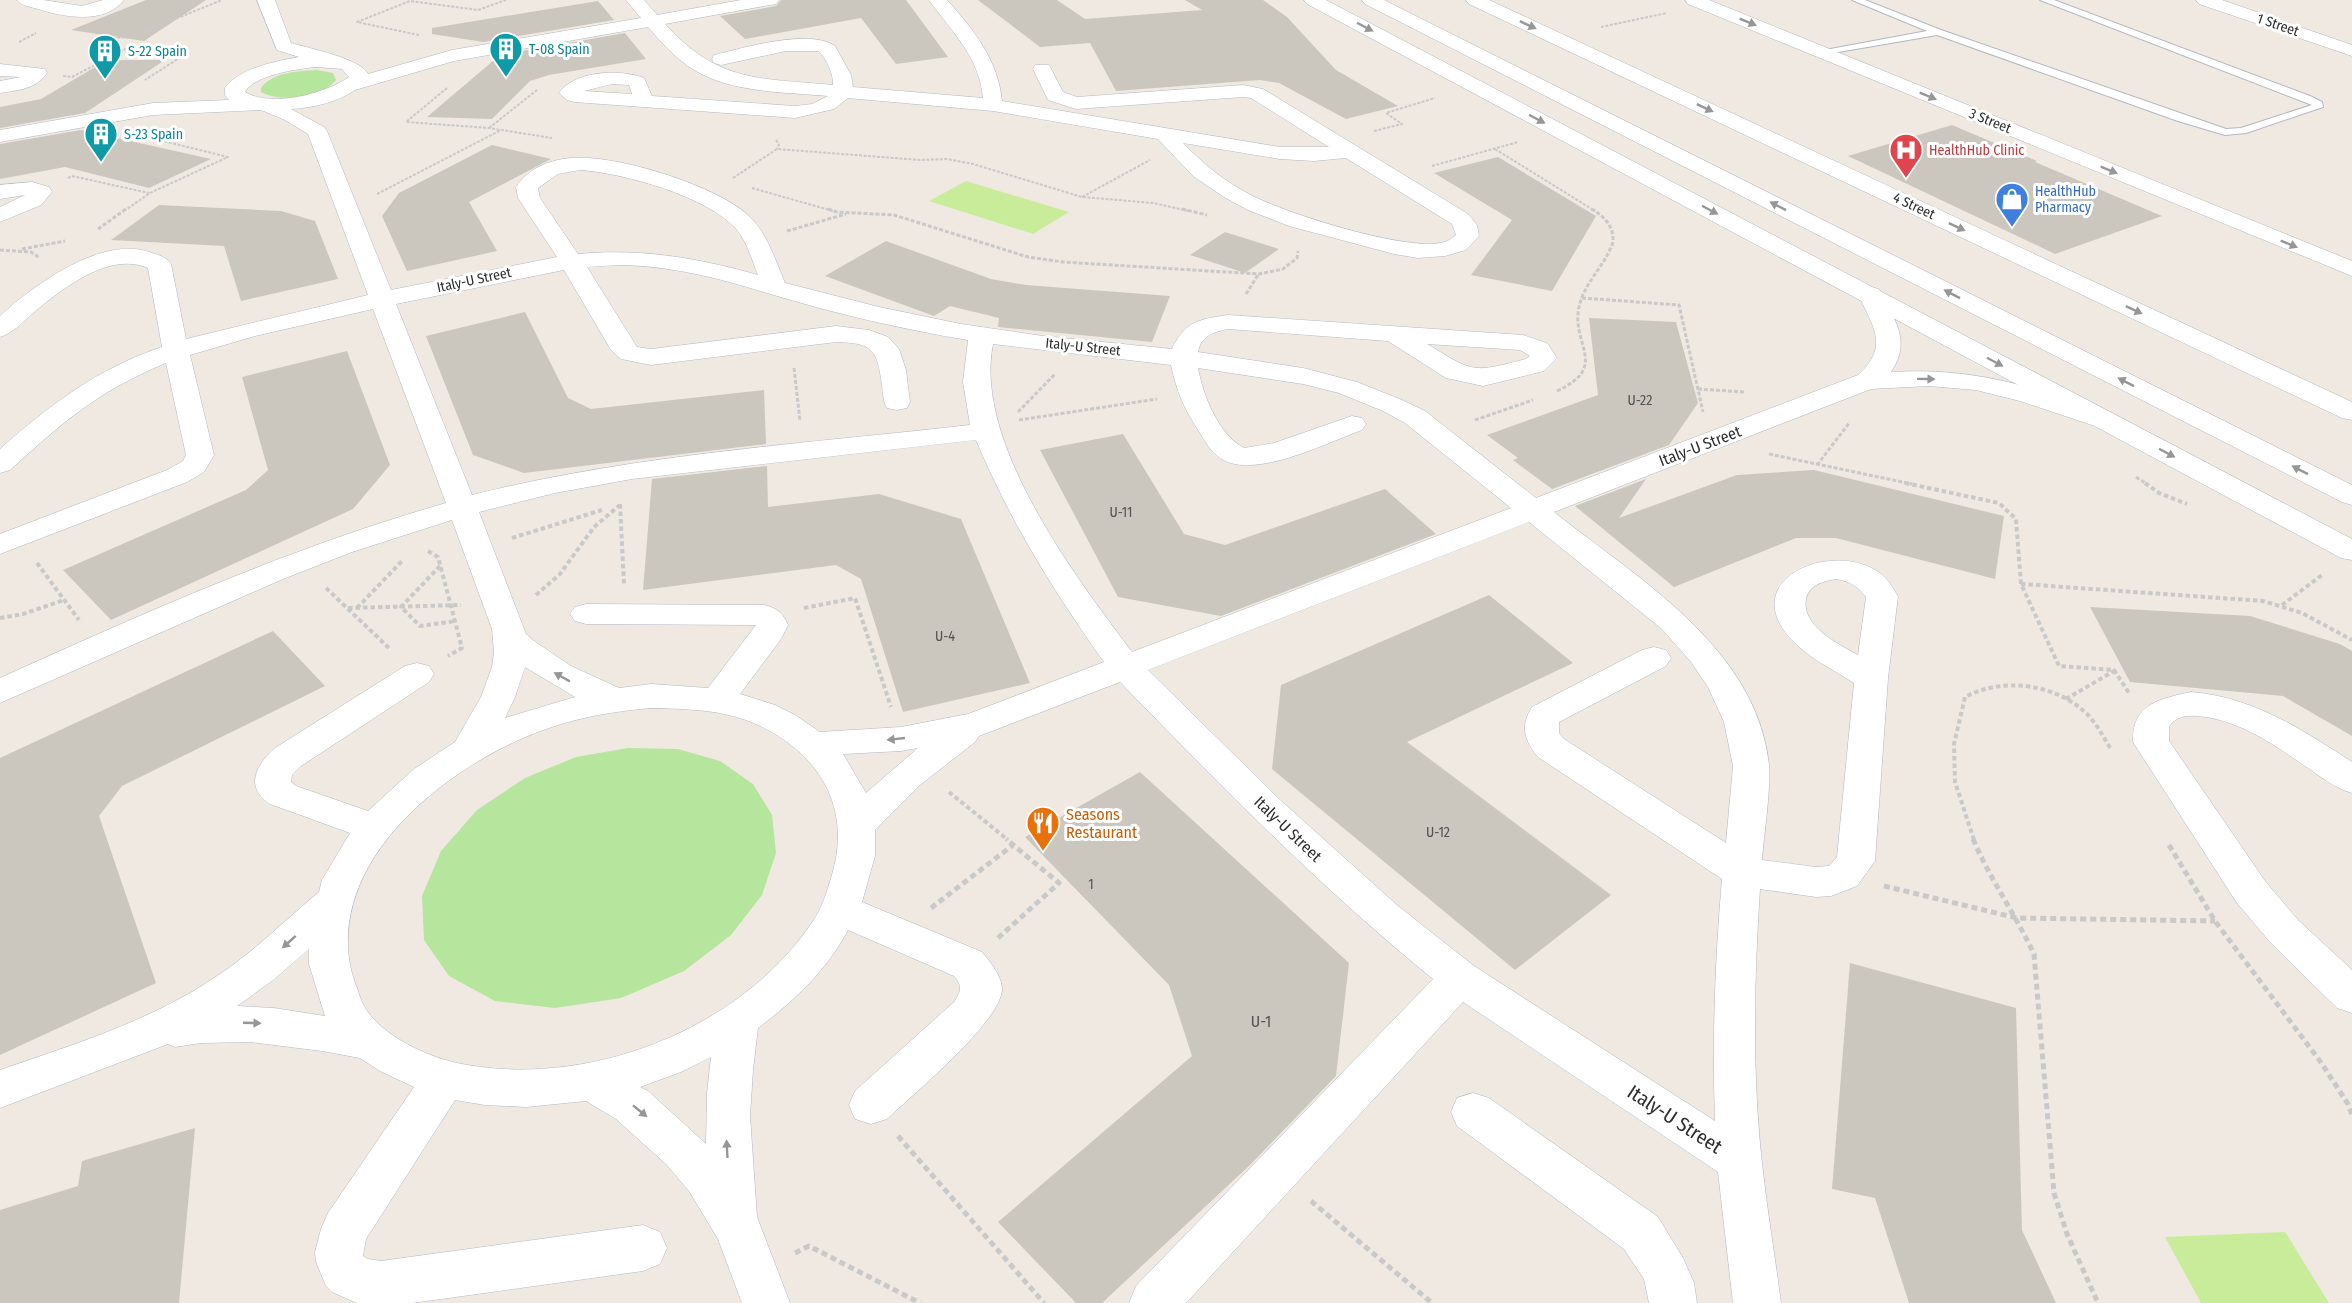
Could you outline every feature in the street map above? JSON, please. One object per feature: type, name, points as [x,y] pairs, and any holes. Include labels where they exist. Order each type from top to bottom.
[{"type":"street","points":[[26,0],[57,10],[74,12],[105,6],[115,0]]},
{"type":"street","points":[[266,0],[283,46]]},
{"type":"street","points":[[635,0],[693,62],[712,71],[770,85],[993,105],[1170,141],[1289,153],[1323,154],[1343,146]]},
{"type":"street","points":[[153,109],[294,64],[452,56],[770,0]]},
{"type":"street","points":[[938,0],[970,38],[983,58],[991,81],[993,105]]},
{"type":"street","points":[[1313,0],[2352,551]]},
{"type":"street","points":[[1371,0],[2352,496]]},
{"type":"street","name":"4 Street","points":[[1475,0],[2352,412]]},
{"type":"street","name":"1 Street","points":[[2205,0],[2352,51]]},
{"type":"street","name":"3 Street","points":[[1700,3],[2352,269]]},
{"type":"street","points":[[573,88],[569,93],[574,96],[805,111],[828,105],[842,90],[843,80],[830,51],[820,45],[799,45],[721,59]]},
{"type":"street","points":[[283,46],[341,63],[355,68],[359,73],[358,79],[327,110],[317,131]]},
{"type":"street","points":[[283,46],[268,64],[235,88],[235,95],[241,100],[292,116],[317,131],[499,602],[510,638],[508,664],[500,692],[467,752]]},
{"type":"street","points":[[0,136],[153,109],[305,102],[452,56]]},
{"type":"street","points":[[1042,69],[1055,96],[1076,103],[1243,91],[1256,93],[1460,219],[1469,231],[1465,241],[1459,245],[1441,250],[1407,250],[1286,218],[1229,192],[1198,170],[1170,141]]},
{"type":"street","points":[[0,70],[38,74],[28,82],[0,87]]},
{"type":"street","points":[[775,288],[754,240],[737,217],[707,198],[600,166],[573,164],[556,167],[538,175],[527,187],[526,192],[571,261],[624,350],[630,354],[651,357],[850,334],[875,340],[889,352],[897,402]]},
{"type":"street","points":[[0,192],[23,188],[39,189],[41,192],[39,196],[0,215]]},
{"type":"street","points":[[0,329],[42,294],[75,272],[107,260],[140,256],[152,259],[159,264],[200,455],[198,461],[177,476],[9,542]]},
{"type":"street","name":"Italy-U Street","points":[[0,464],[85,393],[127,370],[176,351],[233,334],[382,299],[571,261],[616,258],[669,261],[721,272],[775,288],[982,336],[1184,357],[1302,374],[1370,394],[1414,417],[1673,622],[1698,647],[1719,674],[1735,703],[1746,734],[1751,766],[1735,959],[1734,1047],[1739,1161],[1757,1303]]},
{"type":"street","name":"Italy-U Street","points":[[857,825],[876,804],[910,753],[974,725],[1867,381],[1880,371],[1888,359],[1890,347],[1889,334],[1870,294]]},
{"type":"street","points":[[1352,424],[1261,456],[1239,456],[1224,447],[1207,424],[1191,394],[1185,372],[1184,357],[1191,335],[1195,330],[1219,322],[1394,334]]},
{"type":"street","name":"Italy-U Street","points":[[982,336],[977,358],[976,382],[979,406],[998,426],[1009,484],[1039,541],[1078,602],[1126,668],[1266,809],[1384,917],[1461,978],[1739,1161]]},
{"type":"street","name":"Italy-U Street","points":[[1867,381],[1926,379],[1990,385],[2034,396],[2116,426]]},
{"type":"street","points":[[0,692],[298,561],[461,507],[556,484],[611,474],[998,426]]},
{"type":"street","points":[[586,615],[764,615],[772,625],[770,632],[717,700]]},
{"type":"street","points":[[510,638],[532,658],[559,675],[590,691],[616,700]]},
{"type":"street","points":[[1654,658],[1544,715],[1540,731],[1551,748],[1741,872],[1816,882],[1843,876],[1856,861],[1871,678]]},
{"type":"street","points":[[375,828],[283,795],[274,789],[272,779],[277,767],[288,757],[417,674]]},
{"type":"street","points":[[651,696],[717,700],[768,715],[790,726],[816,746],[833,764],[849,793],[857,825],[855,866],[840,909],[823,938],[801,967],[773,994],[740,1019],[705,1040],[668,1057],[629,1071],[590,1081],[538,1088],[490,1087],[444,1079],[405,1064],[372,1043],[345,1014],[330,979],[326,942],[332,903],[349,865],[375,828],[401,800],[424,780],[467,752],[503,733],[540,718],[578,707],[651,696]]},
{"type":"street","points":[[2352,780],[2278,732],[2232,710],[2203,704],[2178,705],[2160,713],[2150,726],[2151,742],[2251,892],[2284,931],[2352,996]]},
{"type":"street","points":[[816,746],[827,742],[910,753]]},
{"type":"street","points":[[0,1089],[152,1033],[231,990],[265,964],[332,903]]},
{"type":"street","points":[[840,909],[968,964],[978,975],[982,988],[979,1002],[871,1105]]},
{"type":"street","points":[[1153,1303],[1461,978]]},
{"type":"street","points":[[740,1019],[732,1054],[726,1128],[728,1165],[738,1228],[760,1287]]},
{"type":"street","points":[[152,1033],[194,1025],[235,1022],[273,1024],[372,1043]]},
{"type":"street","points":[[444,1079],[345,1229],[340,1244],[339,1258],[342,1270],[352,1279],[364,1284],[381,1284],[643,1248]]},
{"type":"street","points":[[590,1081],[633,1105],[682,1150],[705,1176],[738,1228]]},
{"type":"street","points":[[1473,1112],[1641,1233],[1660,1259],[1672,1288],[1673,1303]]},
{"type":"lane","points":[[1857,0],[1938,32],[2182,119],[2225,132],[2242,131],[2318,107],[2318,104],[2306,98],[2050,1]]},
{"type":"lane","points":[[1825,54],[1938,32]]},
{"type":"path","points":[[1554,37],[1700,3]]},
{"type":"path","points":[[16,43],[34,36],[36,29]]},
{"type":"path","points":[[489,128],[542,86],[573,88]]},
{"type":"path","points":[[1343,146],[1402,124],[1386,113],[1436,98]]},
{"type":"path","points":[[347,209],[503,130]]},
{"type":"path","points":[[771,136],[779,145],[777,149]]},
{"type":"path","points":[[1392,177],[1528,140]]},
{"type":"path","points":[[1082,197],[1170,141]]},
{"type":"path","points":[[1495,148],[1593,209],[1610,224],[1615,240],[1582,298],[1577,319],[1587,359],[1586,368],[1576,381],[1557,391]]},
{"type":"path","points":[[740,184],[729,181],[777,149],[907,159],[956,160],[1082,197],[1166,204],[1211,216]]},
{"type":"path","points":[[39,189],[72,176],[150,193]]},
{"type":"path","points":[[751,187],[826,210],[849,214],[894,215],[1012,253],[1063,262],[1258,274],[1283,269],[1292,264],[1297,258],[1298,251],[1295,245]]},
{"type":"path","points":[[754,240],[849,214]]},
{"type":"path","points":[[0,250],[19,250],[66,241]]},
{"type":"path","points":[[19,250],[39,256],[42,263]]},
{"type":"path","points":[[1582,298],[1679,305],[1709,442],[1999,503],[2016,519],[2021,584],[2059,666],[2114,670]]},
{"type":"path","points":[[790,340],[804,451]]},
{"type":"path","points":[[1018,413],[1080,347]]},
{"type":"path","points":[[1698,389],[1745,392]]},
{"type":"path","points":[[998,426],[1191,394]]},
{"type":"path","points":[[1471,422],[1536,399]]},
{"type":"path","points":[[1817,465],[1851,423],[1847,416]]},
{"type":"path","points":[[2130,472],[2159,493],[2197,508]]},
{"type":"path","points":[[613,498],[621,500],[625,614]]},
{"type":"path","points":[[510,530],[508,539],[620,505]]},
{"type":"path","points":[[347,608],[452,606],[530,599],[549,587],[561,574],[592,529],[620,505]]},
{"type":"path","points":[[9,542],[64,600],[98,647]]},
{"type":"path","points":[[298,561],[417,674],[462,648],[438,557],[424,550]]},
{"type":"path","points":[[356,608],[406,557]]},
{"type":"path","points":[[401,607],[440,565]]},
{"type":"path","points":[[2282,605],[2324,573]]},
{"type":"path","points":[[2021,584],[2244,598],[2282,605],[2320,621],[2352,640]]},
{"type":"path","points":[[764,615],[855,598],[910,753],[1059,883],[968,964]]},
{"type":"path","points":[[0,618],[23,614],[64,600]]},
{"type":"path","points":[[401,607],[420,626],[456,621]]},
{"type":"path","points":[[2066,700],[2114,670]]},
{"type":"path","points":[[2114,670],[2150,726]]},
{"type":"path","points":[[2098,1303],[2067,1234],[2054,1193],[2034,954],[2017,918],[1986,870],[1966,824],[1955,782],[1954,744],[1965,697],[1978,688],[1997,684],[2027,686],[2066,700],[2085,713],[2113,751]]},
{"type":"path","points":[[2167,841],[2215,921],[2320,1061],[2348,1104],[2352,1115]]},
{"type":"path","points":[[897,934],[1013,845]]},
{"type":"path","points":[[1843,876],[2017,918],[2215,921]]},
{"type":"path","points":[[871,1105],[1044,1303]]},
{"type":"path","points":[[1278,1172],[1432,1303]]},
{"type":"path","points":[[760,1287],[809,1246],[920,1303]]},
{"type":"green space","points":[[317,70],[333,73],[336,80],[321,91],[300,97],[279,97],[261,92],[261,88],[266,83],[279,76]]},
{"type":"green space","points":[[966,181],[1069,212],[1033,234],[929,201]]},
{"type":"green space","points":[[628,748],[678,749],[720,761],[753,784],[772,815],[776,853],[762,895],[731,935],[684,971],[621,998],[555,1008],[495,1001],[449,976],[424,940],[422,896],[441,851],[477,810],[525,778],[576,757]]},
{"type":"green space","points":[[2285,1232],[2329,1303],[2201,1303],[2165,1237]]},
{"type":"building","points":[[146,0],[206,0],[144,41],[71,30]]},
{"type":"building","points":[[781,0],[906,0],[948,57],[896,64],[861,18],[745,39],[720,16],[776,6]]},
{"type":"building","points":[[978,0],[1057,0],[1085,19],[1202,10],[1185,0],[1263,0],[1287,17],[1336,70],[1398,106],[1346,119],[1279,83],[1260,80],[1116,91],[1090,43],[1040,47]]},
{"type":"building","points":[[598,1],[614,20],[483,42],[432,34],[432,28]]},
{"type":"building","name":"T-08 Spain","points":[[625,33],[646,59],[549,75],[530,81],[492,119],[427,117],[500,55]]},
{"type":"building","name":"S-22 Spain","points":[[107,60],[165,60],[85,113],[0,128],[0,107],[41,99]]},
{"type":"building","points":[[1952,125],[2162,216],[2055,254],[1848,156]]},
{"type":"building","name":"S-23 Spain","points":[[81,130],[211,159],[149,188],[65,167],[0,179],[0,144]]},
{"type":"building","points":[[492,145],[551,159],[469,202],[497,251],[407,271],[382,216],[399,193]]},
{"type":"building","points":[[1498,157],[1596,216],[1552,291],[1471,275],[1512,220],[1434,173]]},
{"type":"building","points":[[159,205],[281,211],[315,221],[338,279],[241,301],[224,246],[111,240]]},
{"type":"building","points":[[1225,232],[1279,249],[1245,273],[1190,255]]},
{"type":"building","points":[[886,241],[991,279],[1026,285],[1170,296],[1152,342],[998,327],[999,318],[950,306],[934,316],[825,276]]},
{"type":"building","points":[[525,312],[568,398],[591,409],[764,390],[766,444],[524,473],[473,455],[426,336]]},
{"type":"building","points":[[1589,318],[1676,322],[1698,403],[1669,445],[1552,489],[1513,460],[1518,458],[1487,435],[1598,395]]},
{"type":"building","points":[[347,351],[390,465],[353,509],[111,620],[63,570],[246,490],[268,470],[242,377]]},
{"type":"building","points":[[1123,434],[1184,534],[1225,545],[1385,489],[1436,534],[1221,616],[1118,597],[1040,450]]},
{"type":"building","points":[[767,466],[768,507],[879,494],[961,519],[1030,683],[903,712],[861,579],[836,565],[643,590],[652,479]]},
{"type":"building","points":[[1814,470],[2004,516],[1995,579],[1836,538],[1796,538],[1674,587],[1575,506],[1646,479],[1619,518],[1737,475]]},
{"type":"building","points":[[1489,595],[1573,663],[1407,742],[1611,895],[1515,970],[1272,769],[1281,685]]},
{"type":"building","points":[[2090,607],[2250,616],[2340,644],[2352,651],[2352,736],[2283,696],[2130,682]]},
{"type":"building","points":[[273,631],[325,686],[122,786],[99,816],[156,983],[0,1055],[0,758]]},
{"type":"building","points":[[1140,772],[1349,963],[1336,1076],[1251,1164],[1102,1303],[1076,1303],[998,1222],[1192,1056],[1169,985],[1025,837]]},
{"type":"building","points":[[1850,963],[2016,1008],[2022,1230],[2056,1303],[1909,1303],[1875,1198],[1832,1189]]},
{"type":"building","points":[[195,1128],[179,1303],[0,1303],[0,1210],[78,1186],[82,1161]]},
{"type":"place","name":"T-08 Spain","points":[[506,78]]},
{"type":"place","name":"S-22 Spain","points":[[105,80]]},
{"type":"place","name":"S-23 Spain","points":[[101,163]]},
{"type":"place","name":"HealthHub Clinic","points":[[1906,179]]},
{"type":"place","name":"HealthHub Pharmacy","points":[[2012,228]]},
{"type":"place","name":"Seasons Restaurant","points":[[1043,852]]}]
